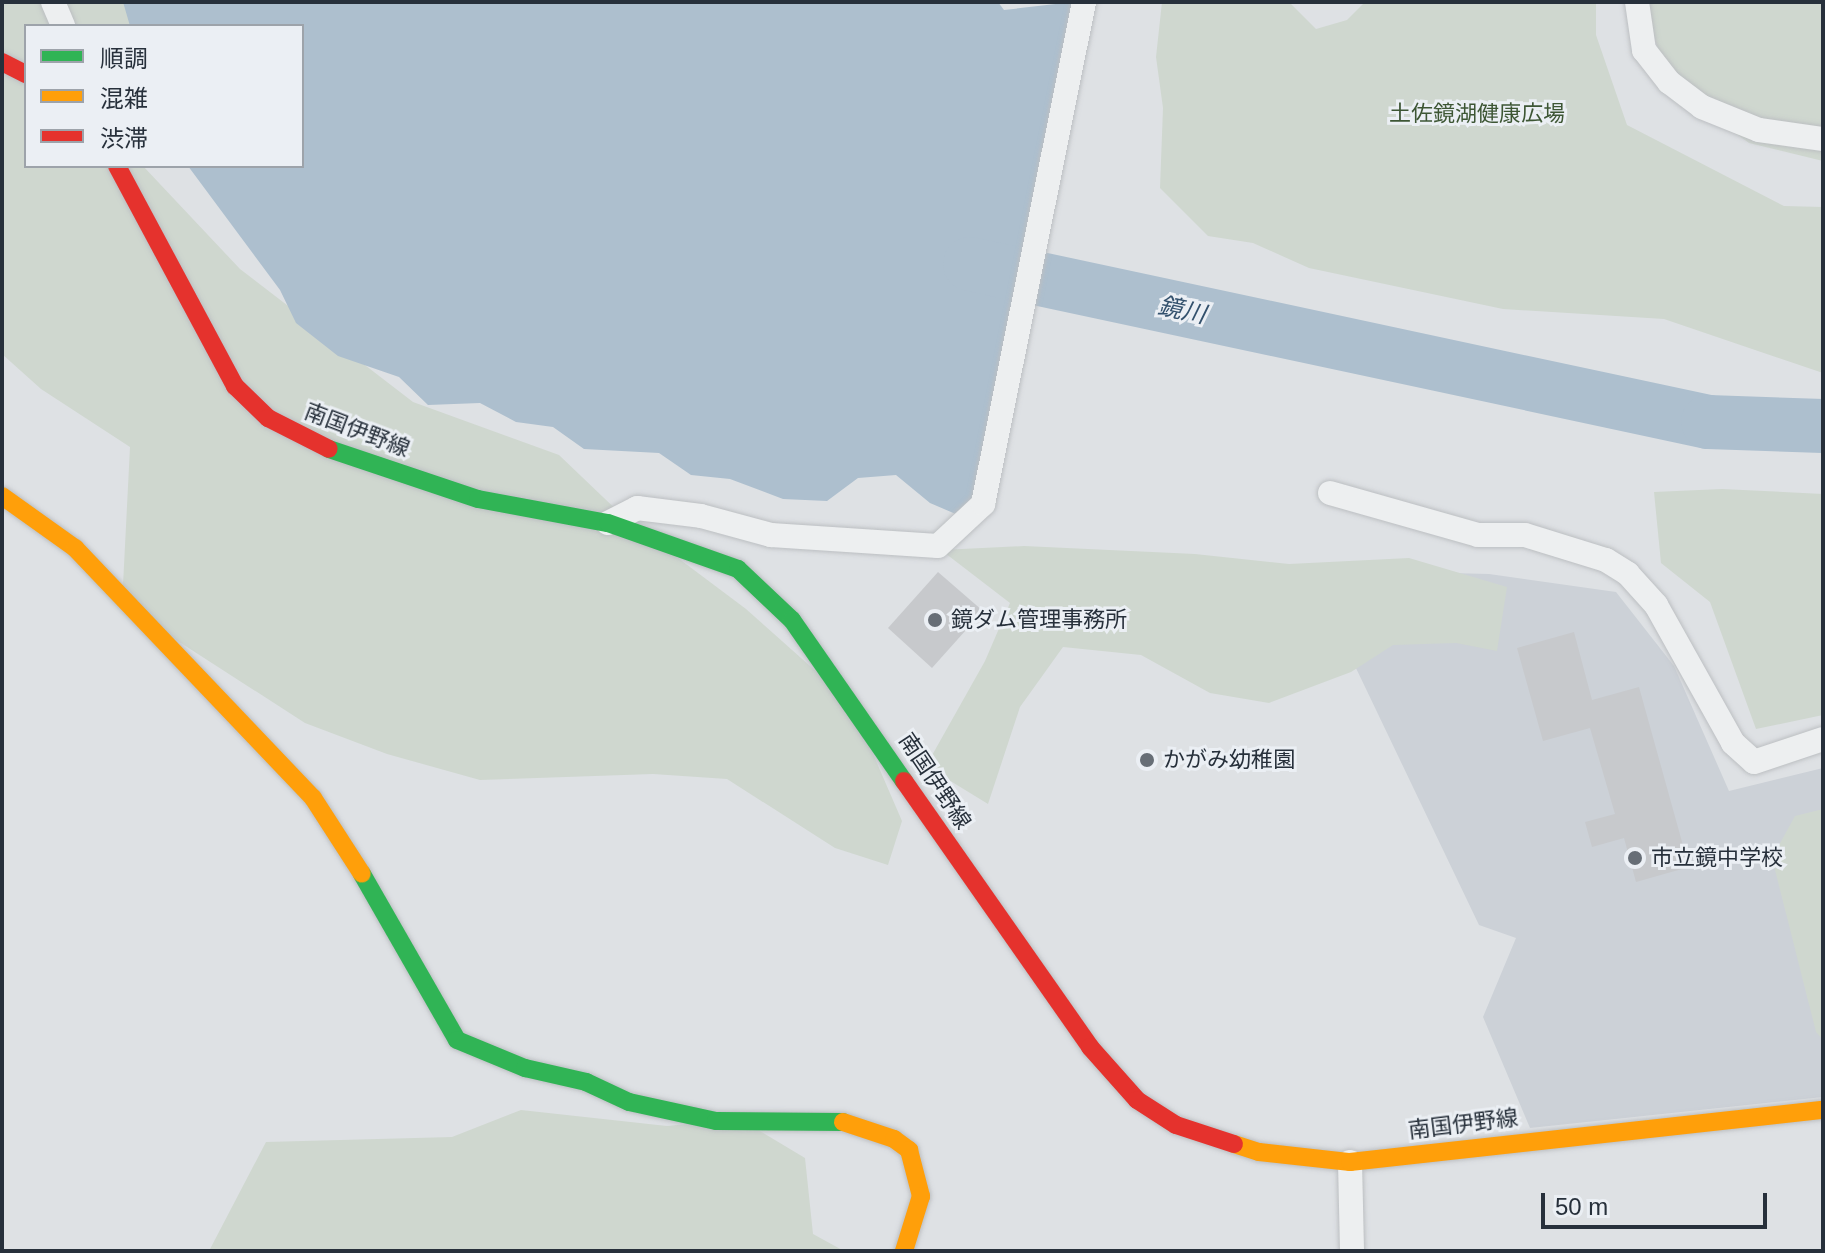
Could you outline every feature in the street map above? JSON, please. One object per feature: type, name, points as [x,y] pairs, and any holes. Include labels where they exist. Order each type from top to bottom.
[{"type":"main road","points":[[2,62],[24,73]]},
{"type":"main road","name":"南国伊野線","points":[[118,168],[235,386],[268,418],[321,446],[478,499],[608,523],[738,569],[792,620],[1090,1047],[1137,1100],[1215,1142],[1350,1162],[1823,1110]]},
{"type":"main road","points":[[2,496],[75,548],[313,798],[392,920],[457,1040],[525,1068],[586,1082],[629,1102],[716,1121],[848,1122],[894,1139],[909,1150],[921,1196],[904,1251]]},
{"type":"street","points":[[53,2],[62,24]]},
{"type":"street","points":[[608,523],[637,508],[701,516],[771,535],[938,546],[983,504],[1084,2]]},
{"type":"street","points":[[1637,2],[1644,50],[1669,82],[1702,107],[1759,130],[1823,139]]},
{"type":"street","points":[[1330,493],[1478,535],[1525,535],[1606,560],[1628,574],[1656,605],[1733,743],[1754,762],[1823,739]]},
{"type":"street","points":[[1350,1162],[1352,1251]]},
{"type":"shaded area","name":"市立鏡中学校","points":[[1370,571],[1489,574],[1616,592],[1674,666],[1729,791],[1823,768],[1823,1097],[1530,1128],[1483,1017],[1516,938],[1479,925],[1355,666]]},
{"type":"green space","points":[[2,2],[125,2],[131,24],[24,24],[24,168],[145,168],[240,269],[413,402],[559,455],[626,519],[746,609],[819,674],[864,733],[902,821],[888,865],[835,848],[727,779],[653,774],[480,780],[387,754],[305,723],[122,605],[130,447],[41,389],[2,354]]},
{"type":"green space","name":"土佐鏡湖健康広場","points":[[1162,2],[1289,2],[1316,29],[1347,20],[1365,2],[1596,2],[1596,35],[1627,125],[1784,206],[1823,207],[1823,373],[1664,319],[1503,309],[1309,268],[1253,243],[1208,236],[1160,188],[1163,108],[1156,57]]},
{"type":"green space","points":[[1640,2],[1823,2],[1823,161],[1749,143],[1674,89]]},
{"type":"green space","points":[[1722,489],[1823,494],[1823,715],[1756,729],[1710,602],[1661,563],[1654,492]]},
{"type":"green space","points":[[1024,546],[1195,554],[1289,564],[1409,558],[1507,587],[1497,651],[1456,643],[1393,645],[1351,672],[1269,703],[1210,693],[1141,655],[1063,647],[1020,707],[988,804],[926,766],[985,661],[1010,603],[941,550]]},
{"type":"green space","points":[[1823,809],[1823,1040],[1816,1032],[1772,858],[1795,816]]},
{"type":"green space","points":[[521,1110],[667,1126],[740,1119],[805,1158],[813,1234],[844,1251],[209,1251],[266,1142],[452,1137]]},
{"type":"water","points":[[123,2],[998,2],[1004,10],[1073,2],[972,500],[958,515],[930,503],[896,475],[858,478],[827,501],[783,499],[730,479],[691,475],[659,453],[584,449],[553,427],[516,422],[480,403],[428,405],[399,377],[338,356],[296,323],[280,290],[189,168],[304,168],[304,24],[129,24]]},
{"type":"building","name":"鏡ダム管理事務所","points":[[938,572],[983,611],[932,668],[888,628]]},
{"type":"building","points":[[1574,632],[1592,700],[1639,687],[1689,867],[1636,882],[1624,838],[1592,847],[1585,822],[1615,814],[1590,728],[1543,741],[1517,648]]},
{"type":"waterway","name":"鏡川","points":[[970,264],[1708,422],[1823,426]]},
{"type":"traffic: fast","points":[[329,449],[478,499],[608,523],[738,569],[792,620],[904,781]]},
{"type":"traffic: fast","points":[[362,874],[457,1040],[525,1068],[586,1082],[629,1102],[716,1121],[843,1122]]},
{"type":"traffic: slow","points":[[2,496],[75,548],[313,798],[362,874]]},
{"type":"traffic: slow","points":[[1234,1144],[1259,1152],[1350,1162],[1823,1110]]},
{"type":"traffic: slow","points":[[843,1122],[894,1139],[909,1150],[921,1196],[904,1251]]},
{"type":"traffic: jam","points":[[2,62],[24,73]]},
{"type":"traffic: jam","points":[[118,168],[235,386],[268,418],[329,449]]},
{"type":"traffic: jam","points":[[904,781],[1090,1047],[1137,1100],[1176,1125],[1234,1144]]},
{"type":"place","name":"鏡ダム管理事務所","points":[[935,620]]},
{"type":"place","name":"かがみ幼稚園","points":[[1147,760]]},
{"type":"place","name":"市立鏡中学校","points":[[1635,858]]}]
